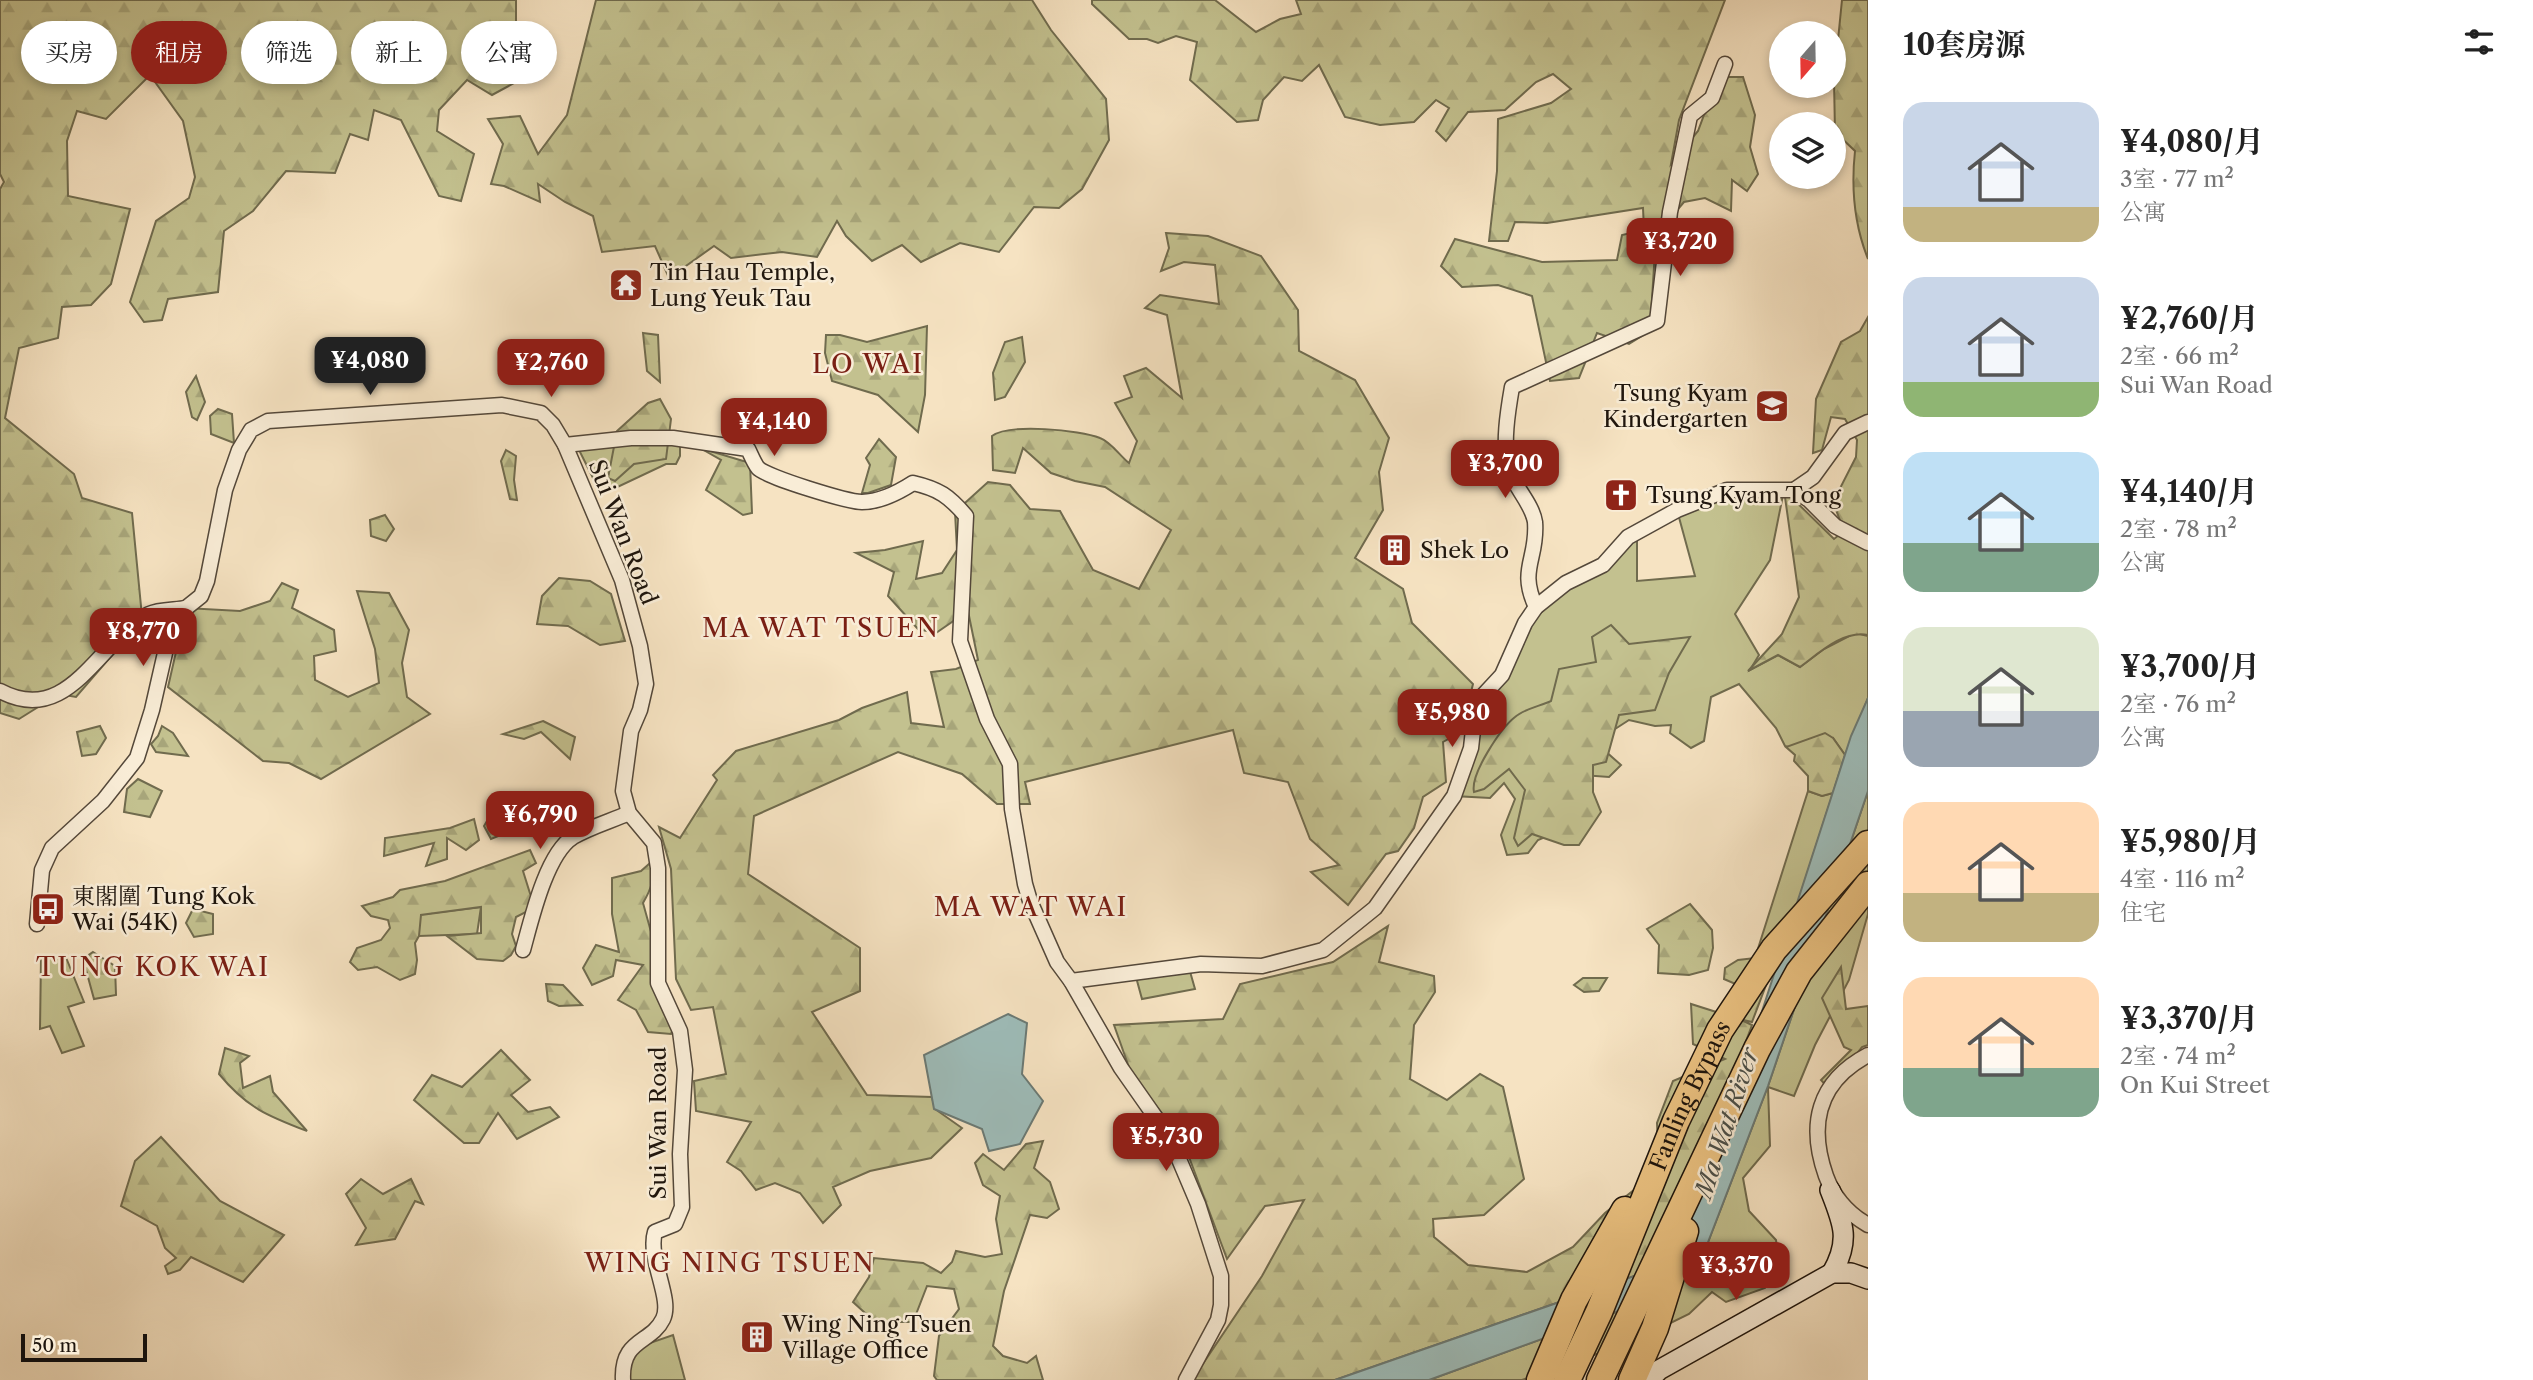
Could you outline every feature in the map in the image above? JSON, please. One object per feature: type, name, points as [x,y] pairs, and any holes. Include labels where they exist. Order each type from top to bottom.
[{"type":"highway","name":"Fanling Bypass","points":[[1556,1374],[1599,1312],[1676,1121],[1720,1030],[1774,949],[1868,844]]},
{"type":"highway","name":"Fanling Bypass","points":[[1600,1380],[1757,1049],[1799,972],[1868,885]]},
{"type":"highway","points":[[1632,1380],[1656,1328],[1714,1136]]},
{"type":"street","points":[[1536,607],[1528,590],[1528,568],[1535,546],[1535,520],[1508,468],[1506,418],[1512,387],[1657,321],[1670,212],[1690,116],[1712,98],[1725,64]]},
{"type":"street","name":"Sui Wan Road","points":[[37,924],[42,870],[52,848],[103,801],[137,758],[152,710],[170,631],[186,608],[201,596],[207,581],[225,490],[239,450],[251,430],[268,421],[502,405],[541,413],[553,425],[565,445],[621,580],[640,646],[646,684],[640,710],[631,731],[623,791],[629,813],[654,844],[658,868],[658,983],[680,1031],[685,1070],[680,1154],[682,1208],[676,1224],[655,1232],[652,1243],[665,1308],[663,1319],[636,1343],[626,1357],[623,1380]]},
{"type":"street","points":[[1794,490],[1813,477],[1845,433],[1868,422]]},
{"type":"street","points":[[565,445],[631,438],[673,438],[748,449],[759,469],[774,477],[834,496],[862,502],[895,494],[913,483],[948,495],[966,516],[960,641],[988,719],[1010,764],[1012,809],[1025,884],[1057,962],[1071,981],[1121,1068],[1170,1139],[1198,1204],[1216,1259],[1222,1286],[1218,1320],[1186,1380]]},
{"type":"street","points":[[1071,981],[1201,964],[1262,966],[1323,950],[1340,937],[1375,908],[1454,796],[1471,748],[1476,703],[1502,675],[1525,623],[1536,607],[1566,583],[1603,565],[1628,537],[1677,510],[1727,490],[1794,490],[1809,500],[1835,526],[1868,543]]},
{"type":"street","points":[[0,691],[16,699],[31,702],[54,696],[76,680],[131,627],[151,613],[186,608]]},
{"type":"street","points":[[523,950],[540,896],[560,850],[572,837],[629,813]]},
{"type":"street","points":[[1832,1273],[1842,1254],[1844,1231],[1818,1149],[1816,1134],[1821,1106],[1834,1083],[1868,1055]]},
{"type":"street","points":[[1830,1190],[1868,1225]]},
{"type":"street","points":[[1649,1380],[1659,1370],[1832,1273],[1851,1273],[1868,1279]]},
{"type":"green space","points":[[0,0],[516,0],[516,21],[461,21],[461,84],[463,84],[439,110],[437,131],[474,154],[461,201],[439,196],[401,120],[374,110],[368,140],[350,134],[335,173],[286,171],[253,211],[224,231],[218,292],[168,299],[162,320],[144,322],[130,302],[156,221],[189,198],[195,177],[183,121],[156,84],[227,84],[227,21],[131,21],[131,84],[141,84],[106,119],[77,111],[67,141],[68,196],[130,209],[111,284],[91,305],[62,307],[58,338],[19,348],[5,418],[74,474],[82,498],[132,513],[143,627],[129,649],[119,647],[76,697],[59,694],[19,719],[0,713],[0,189],[4,182],[0,174]]},
{"type":"green space","points":[[596,0],[1032,0],[1051,30],[1106,99],[1109,140],[1082,189],[1059,208],[1034,207],[999,252],[960,243],[921,262],[902,245],[872,261],[846,236],[837,221],[817,257],[782,252],[731,258],[714,246],[669,278],[655,246],[602,252],[593,216],[538,184],[540,202],[504,186],[491,184],[503,144],[488,119],[520,116],[538,154],[567,115]]},
{"type":"green space","points":[[1092,0],[1215,0],[1256,32],[1280,19],[1301,14],[1296,0],[1725,0],[1679,120],[1671,164],[1698,131],[1704,115],[1728,77],[1743,77],[1755,115],[1750,147],[1758,174],[1747,191],[1732,180],[1731,211],[1705,198],[1684,202],[1656,235],[1650,331],[1629,344],[1597,333],[1579,378],[1550,381],[1532,296],[1498,285],[1462,287],[1441,266],[1455,239],[1542,262],[1617,260],[1622,235],[1644,230],[1643,208],[1547,223],[1515,222],[1508,241],[1489,241],[1497,171],[1498,119],[1551,103],[1571,89],[1553,74],[1536,82],[1505,110],[1468,112],[1446,141],[1436,131],[1449,108],[1436,100],[1414,122],[1380,125],[1345,117],[1319,65],[1302,81],[1284,77],[1263,100],[1258,120],[1237,122],[1190,80],[1197,42],[1176,36],[1158,43],[1147,39],[1129,39],[1092,4]]},
{"type":"green space","points":[[1842,0],[1868,0],[1868,259],[1859,233],[1855,206],[1855,151],[1846,142],[1846,112],[1835,112],[1834,98],[1846,98],[1846,21],[1840,21]]},
{"type":"green space","points":[[474,84],[512,84],[492,95]]},
{"type":"green space","points":[[1166,233],[1208,236],[1261,256],[1298,310],[1299,351],[1355,380],[1389,438],[1379,472],[1383,510],[1355,558],[1403,589],[1412,623],[1473,684],[1461,732],[1443,742],[1446,782],[1423,797],[1414,828],[1398,851],[1386,854],[1348,905],[1311,872],[1339,865],[1310,839],[1288,782],[1244,773],[1233,730],[1025,782],[1030,804],[997,804],[962,774],[898,752],[754,816],[748,874],[860,948],[860,991],[812,1012],[867,1095],[932,1097],[935,1109],[962,1128],[931,1158],[870,1171],[833,1187],[841,1205],[823,1223],[800,1193],[775,1183],[756,1190],[741,1171],[727,1162],[751,1122],[696,1111],[694,1081],[726,1074],[713,1007],[691,1010],[676,979],[671,869],[659,827],[680,838],[717,780],[713,775],[736,751],[839,720],[862,708],[907,692],[911,723],[944,727],[931,672],[956,669],[978,660],[968,611],[936,633],[918,629],[888,596],[894,572],[856,553],[885,550],[923,541],[916,579],[942,573],[957,550],[955,512],[988,482],[1010,485],[1030,509],[1060,511],[1093,570],[1139,589],[1171,530],[1105,487],[1051,473],[1023,448],[1015,473],[993,470],[992,436],[1001,432],[1028,429],[1062,430],[1090,435],[1108,443],[1129,463],[1137,441],[1115,403],[1132,397],[1124,376],[1146,368],[1182,398],[1167,315],[1145,308],[1160,295],[1219,304],[1215,265],[1184,262],[1161,271],[1169,248]]},
{"type":"green space","points":[[1868,317],[1868,635],[1859,634],[1841,639],[1800,667],[1778,655],[1748,671],[1782,634],[1799,597],[1784,490],[1834,539],[1844,531],[1833,502],[1856,457],[1857,440],[1845,419],[1831,417],[1822,450],[1813,453],[1816,399],[1841,342],[1860,331]]},
{"type":"green space","points":[[927,326],[925,395],[918,432],[878,395],[832,381],[825,353],[826,335],[840,335],[867,342]]},
{"type":"green space","points":[[643,333],[658,335],[660,382],[647,371]]},
{"type":"green space","points":[[1022,337],[1025,362],[1005,397],[995,400],[993,373],[1005,342]]},
{"type":"green space","points":[[196,376],[205,402],[197,420],[192,417],[186,392]]},
{"type":"green space","points":[[660,399],[671,419],[666,459],[634,464],[615,481],[608,478],[617,431],[648,403]]},
{"type":"green space","points":[[218,409],[232,414],[234,443],[211,434],[210,416]]},
{"type":"green space","points":[[879,439],[896,457],[891,485],[862,493],[870,465],[866,458]]},
{"type":"green space","points":[[680,443],[680,456],[676,464],[666,464],[609,491],[600,492],[578,448]]},
{"type":"green space","points":[[700,448],[750,463],[752,513],[743,515],[706,490],[721,460]]},
{"type":"green space","points":[[506,450],[516,456],[514,480],[517,500],[510,499],[501,461]]},
{"type":"green space","points":[[1727,490],[1784,490],[1770,560],[1735,614],[1759,655],[1750,670],[1778,655],[1800,667],[1824,649],[1855,633],[1868,636],[1868,698],[1845,755],[1833,738],[1800,751],[1785,746],[1776,728],[1739,684],[1711,697],[1704,741],[1691,748],[1670,733],[1671,725],[1655,726],[1629,720],[1595,742],[1621,765],[1609,777],[1582,775],[1557,832],[1538,840],[1528,853],[1507,855],[1501,835],[1515,799],[1504,783],[1490,798],[1454,796],[1476,703],[1536,607],[1637,532],[1637,581],[1695,576],[1677,510]]},
{"type":"green space","points":[[385,515],[394,529],[386,541],[371,536],[370,520]]},
{"type":"green space","points":[[559,578],[590,581],[611,594],[625,641],[600,645],[568,626],[537,624],[542,596]]},
{"type":"green space","points":[[282,583],[298,590],[292,608],[334,630],[336,651],[314,656],[315,680],[348,697],[379,683],[375,649],[357,591],[389,593],[409,630],[402,663],[407,697],[430,714],[321,779],[289,763],[263,761],[168,687],[186,608],[240,611],[270,601]]},
{"type":"green space","points":[[1611,625],[1629,644],[1690,637],[1669,673],[1655,710],[1619,715],[1606,762],[1593,765],[1593,792],[1601,812],[1579,845],[1564,845],[1532,834],[1518,846],[1514,838],[1525,790],[1509,769],[1484,789],[1474,792],[1477,774],[1495,741],[1515,717],[1551,701],[1559,669],[1596,662],[1592,637]]},
{"type":"green space","points":[[543,721],[575,737],[570,759],[541,732],[524,739],[503,734]]},
{"type":"green space","points":[[100,726],[106,738],[96,754],[82,756],[77,732]]},
{"type":"green space","points":[[162,726],[173,733],[188,756],[156,752],[151,744]]},
{"type":"green space","points":[[1825,733],[1833,738],[1845,755],[1833,793],[1822,796],[1808,791],[1808,776],[1794,761],[1795,755],[1786,747]]},
{"type":"green space","points":[[138,779],[162,791],[150,817],[124,812],[127,789]]},
{"type":"green space","points":[[1808,791],[1822,796],[1833,793],[1797,905],[1755,958]]},
{"type":"green space","points":[[1868,791],[1868,914],[1849,980],[1815,1045],[1794,1096],[1768,1087],[1770,1146],[1743,1178],[1749,1211],[1776,1240],[1780,1268],[1765,1288],[1726,1302],[1712,1292],[1689,1314],[1634,1341],[1522,1380],[1429,1380],[1616,1312],[1700,1263],[1768,1086]]},
{"type":"green space","points":[[499,801],[514,815],[515,829],[491,839],[484,826]]},
{"type":"green space","points":[[474,819],[479,840],[466,850],[447,838],[447,859],[426,866],[434,843],[384,856],[385,838],[450,828]]},
{"type":"green space","points":[[530,850],[536,863],[523,871],[533,903],[526,912],[516,917],[512,934],[516,946],[511,955],[503,961],[477,959],[447,936],[481,933],[481,907],[421,915],[419,936],[415,943],[415,974],[400,980],[377,967],[358,970],[350,962],[357,948],[381,940],[390,928],[388,920],[371,916],[362,906],[393,897],[400,890],[445,881]]},
{"type":"green space","points":[[650,863],[653,878],[643,903],[676,1022],[671,1034],[648,1032],[636,1010],[618,1000],[643,965],[616,960],[613,976],[592,985],[583,968],[596,945],[619,952],[612,914],[612,878],[641,871]]},
{"type":"green space","points":[[1690,904],[1712,930],[1713,948],[1708,970],[1689,975],[1658,973],[1659,945],[1647,929]]},
{"type":"green space","points":[[481,907],[477,934],[419,936],[416,915]]},
{"type":"green space","points":[[193,909],[213,914],[213,934],[194,937],[186,923]]},
{"type":"green space","points":[[1388,926],[1379,962],[1434,976],[1435,992],[1414,1025],[1410,1079],[1447,1100],[1480,1074],[1503,1087],[1524,1179],[1484,1215],[1433,1219],[1434,1237],[1468,1265],[1527,1272],[1573,1247],[1605,1213],[1659,1170],[1657,1123],[1673,1081],[1725,1059],[1693,1044],[1691,1004],[1732,1017],[1738,985],[1724,979],[1725,968],[1738,960],[1755,958],[1771,972],[1752,1022],[1739,1019],[1752,1025],[1699,1167],[1646,1272],[1335,1380],[1192,1380],[1262,1276],[1304,1200],[1265,1206],[1227,1259],[1183,1141],[1131,1073],[1114,1025],[1223,1019],[1240,984],[1333,962]]},
{"type":"green space","points":[[93,952],[115,966],[116,995],[94,999],[83,959]]},
{"type":"green space","points":[[65,955],[84,1002],[68,1007],[84,1046],[62,1053],[50,1026],[40,1029],[41,958]]},
{"type":"green space","points":[[1841,967],[1846,1009],[1868,1006],[1868,1045],[1862,1047],[1829,1089],[1821,1080],[1851,1050],[1844,1047],[1822,998]]},
{"type":"green space","points":[[1189,968],[1195,989],[1142,999],[1136,977]]},
{"type":"green space","points":[[1583,978],[1607,978],[1599,991],[1584,992],[1574,985]]},
{"type":"green space","points":[[546,984],[563,985],[582,1005],[559,1006],[548,1001]]},
{"type":"green space","points":[[225,1048],[249,1056],[240,1063],[243,1088],[270,1076],[273,1092],[307,1131],[259,1110],[229,1086],[219,1074]]},
{"type":"green space","points":[[501,1050],[530,1080],[511,1095],[528,1112],[550,1107],[559,1117],[517,1139],[498,1113],[479,1143],[464,1143],[414,1100],[432,1075],[462,1087]]},
{"type":"green space","points":[[161,1137],[220,1201],[284,1235],[243,1282],[191,1257],[180,1270],[168,1274],[165,1266],[176,1258],[165,1248],[157,1226],[121,1206],[135,1161]]},
{"type":"green space","points":[[1043,1141],[1034,1168],[1050,1182],[1059,1209],[1047,1218],[1030,1215],[1004,1291],[993,1346],[1003,1356],[1027,1363],[1036,1356],[1043,1380],[937,1380],[934,1376],[939,1336],[959,1309],[954,1289],[927,1286],[913,1322],[875,1322],[853,1302],[869,1277],[874,1258],[923,1263],[941,1273],[952,1262],[956,1251],[985,1257],[1002,1254],[996,1219],[1000,1196],[983,1185],[975,1163],[983,1154],[1004,1170],[1026,1144]]},
{"type":"green space","points":[[361,1179],[383,1194],[411,1179],[423,1204],[415,1201],[395,1239],[356,1245],[366,1228],[346,1194]]},
{"type":"green space","points":[[673,1335],[685,1380],[628,1380],[629,1362],[644,1345]]},
{"type":"water","name":"Ma Wat River","points":[[1868,698],[1868,791],[1768,1086],[1700,1263],[1679,1282],[1616,1312],[1429,1380],[1335,1380],[1646,1272],[1755,1033],[1851,736]]},
{"type":"water","points":[[1008,1014],[1027,1023],[1022,1074],[1043,1101],[1020,1144],[989,1151],[982,1129],[934,1109],[924,1055]]},
{"type":"place","name":"Tin Hau Temple, Lung Yeuk Tau","points":[[626,285]]},
{"type":"place","name":"Tsung Kyam Kindergarten","points":[[1772,406]]},
{"type":"place","name":"Tsung Kyam Tong","points":[[1621,495]]},
{"type":"place","name":"Shek Lo","points":[[1395,550]]},
{"type":"place","name":"東閣圍 Tung Kok Wai (54K)","points":[[48,909]]},
{"type":"place","name":"Wing Ning Tsuen Village Office","points":[[757,1337]]},
{"type":"district","name":"LO WAI","points":[[868,364]]},
{"type":"district","name":"MA WAT TSUEN","points":[[821,628]]},
{"type":"district","name":"MA WAT WAI","points":[[1031,907]]},
{"type":"district","name":"TUNG KOK WAI","points":[[153,967]]},
{"type":"district","name":"WING NING TSUEN","points":[[730,1263]]}]
